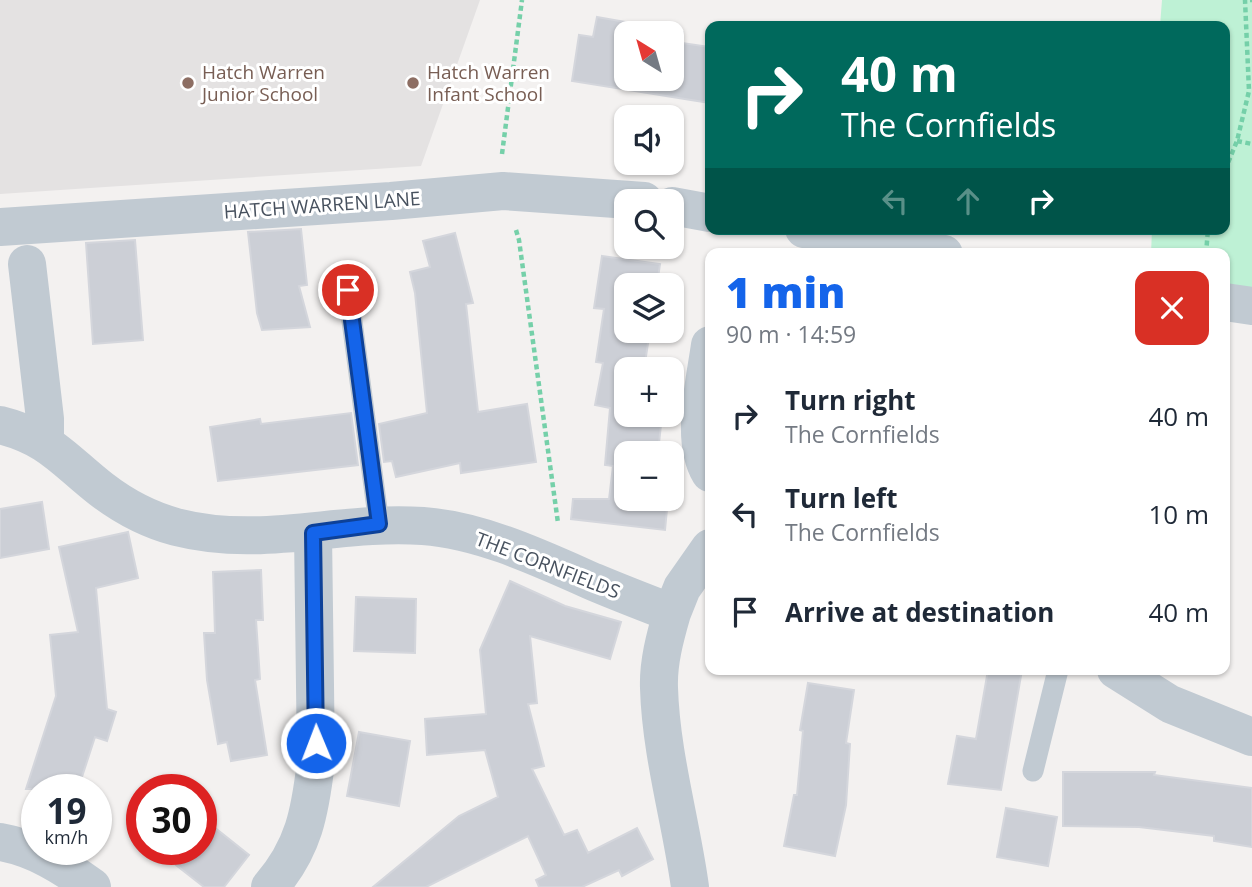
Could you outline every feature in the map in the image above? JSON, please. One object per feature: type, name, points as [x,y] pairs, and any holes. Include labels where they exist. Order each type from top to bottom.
[{"type":"street","name":"HATCH WARREN LANE","points":[[0,227],[503,191],[614,199]]},
{"type":"street","points":[[684,208],[705,212]]},
{"type":"street","points":[[838,235],[910,248]]},
{"type":"street","points":[[27,264],[45,419],[45,442]]},
{"type":"street","points":[[1230,303],[1252,306]]},
{"type":"street","points":[[705,384],[700,423],[705,464]]},
{"type":"street","name":"THE CORNFIELDS","points":[[0,425],[25,432],[45,442],[122,504],[173,526],[242,537],[313,533],[379,524],[426,526],[457,531],[539,558],[672,613]]},
{"type":"street","points":[[270,887],[292,857],[301,839],[309,817],[312,796],[316,762],[313,533]]},
{"type":"street","points":[[690,887],[667,758],[659,686],[662,657],[672,613],[682,588],[705,555]]},
{"type":"street","points":[[1124,675],[1170,704],[1252,737]]},
{"type":"street","points":[[0,842],[38,853],[92,887]]},
{"type":"lane","points":[[348,290],[379,524]]},
{"type":"lane","points":[[1033,771],[1057,675]]},
{"type":"path","points":[[522,0],[502,146],[503,191],[520,240],[558,523],[539,558]]},
{"type":"path","points":[[1230,158],[1237,141],[1249,91],[1249,0]]},
{"type":"path","points":[[1237,141],[1252,144]]},
{"type":"shaded area","name":"Hatch Warren Junior School","points":[[0,0],[480,0],[421,166],[0,194]]},
{"type":"green space","points":[[1162,0],[1252,0],[1252,294],[1230,291],[1230,248],[1151,248],[1152,235],[1230,235],[1230,21],[1160,21]]},
{"type":"building","points":[[597,17],[620,21],[614,21],[614,88],[572,81],[579,35],[593,37]]},
{"type":"building","points":[[684,43],[705,46],[705,102],[635,91],[684,91]]},
{"type":"building","points":[[301,229],[307,285],[299,286],[310,327],[262,330],[257,313],[248,232]]},
{"type":"building","points":[[455,233],[473,303],[466,304],[478,412],[527,404],[536,462],[461,473],[460,463],[396,477],[392,461],[384,462],[379,424],[427,413],[415,293],[410,272],[430,267],[423,241]]},
{"type":"building","points":[[135,240],[143,340],[93,344],[86,243]]},
{"type":"building","points":[[602,256],[660,264],[659,273],[614,273],[614,343],[648,343],[646,357],[614,357],[614,427],[661,427],[659,441],[614,441],[614,511],[667,511],[665,530],[571,519],[573,499],[609,499],[613,466],[605,465],[610,408],[595,405],[603,363],[596,362],[604,309],[594,308]]},
{"type":"building","points":[[351,413],[358,465],[218,481],[210,427],[260,419],[261,424]]},
{"type":"building","points":[[42,502],[49,549],[0,558],[0,509]]},
{"type":"building","points":[[128,532],[138,578],[96,588],[107,709],[116,712],[107,741],[95,737],[83,774],[31,774],[56,696],[50,635],[78,632],[59,547]]},
{"type":"building","points":[[261,570],[263,620],[256,620],[260,679],[255,680],[267,755],[231,761],[227,742],[218,744],[207,680],[204,633],[215,633],[213,572]]},
{"type":"building","points":[[510,581],[565,606],[621,622],[610,659],[530,636],[537,703],[528,704],[544,766],[532,769],[564,835],[577,830],[588,853],[637,828],[653,859],[622,876],[619,870],[582,887],[539,887],[536,880],[546,875],[528,836],[426,887],[373,887],[459,816],[498,797],[485,750],[427,755],[425,719],[486,714],[480,650]]},
{"type":"building","points":[[356,597],[416,599],[415,653],[354,651]]},
{"type":"building","points":[[987,675],[1021,675],[1001,790],[948,784],[957,736],[976,739]]},
{"type":"building","points":[[808,683],[854,690],[846,743],[850,744],[846,805],[835,856],[784,846],[794,795],[797,795],[803,731],[800,730]]},
{"type":"building","points":[[359,732],[410,741],[399,806],[347,796]]},
{"type":"building","points":[[1063,772],[1155,772],[1154,775],[1252,788],[1252,847],[1214,841],[1214,836],[1139,827],[1063,826]]},
{"type":"building","points":[[1006,808],[1057,817],[1048,866],[997,857]]},
{"type":"building","points":[[217,829],[249,855],[224,887],[204,887],[176,865],[217,865]]},
{"type":"place","name":"Hatch Warren Junior School","points":[[188,83]]},
{"type":"place","name":"Hatch Warren Infant School","points":[[413,83]]},
{"type":"route","points":[[316,743],[313,533],[379,524],[348,290]]}]
